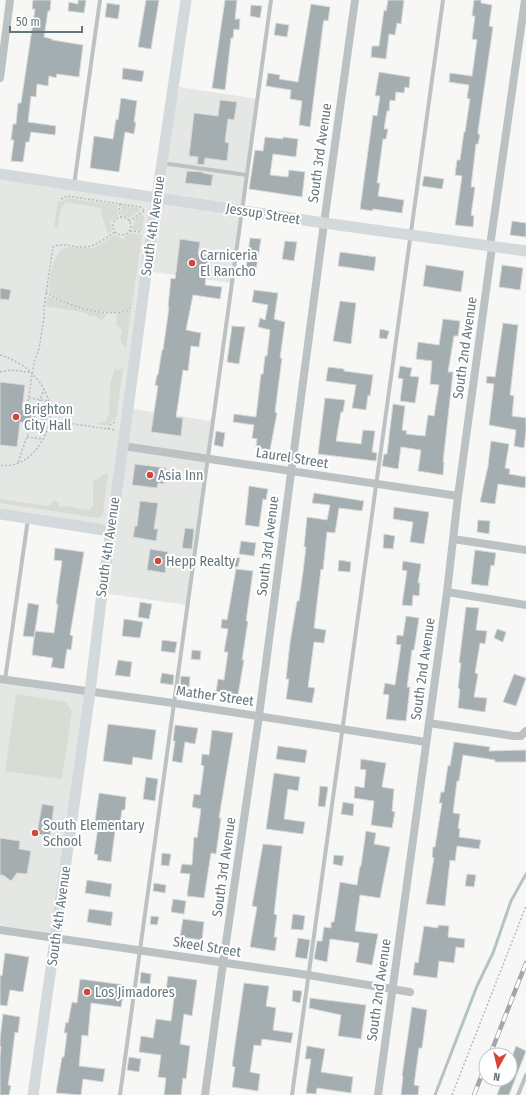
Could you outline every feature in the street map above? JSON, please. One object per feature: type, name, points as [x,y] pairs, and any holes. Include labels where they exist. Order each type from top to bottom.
[{"type":"main road","name":"South 4th Avenue","points":[[33,1095],[90,692],[110,531],[123,446],[156,198],[186,0]]},
{"type":"main road","name":"Jessup Street","points":[[0,174],[242,211],[526,251]]},
{"type":"main road","points":[[0,514],[110,531]]},
{"type":"street","points":[[0,78],[10,0]]},
{"type":"street","name":"South 3rd Avenue","points":[[205,1095],[222,963],[259,716],[355,0]]},
{"type":"street","name":"South 2nd Avenue","points":[[378,1095],[447,592],[458,496],[525,0]]},
{"type":"street","name":"Laurel Street","points":[[123,446],[458,496]]},
{"type":"street","points":[[453,539],[526,550]]},
{"type":"street","points":[[447,592],[526,605]]},
{"type":"street","name":"Mather Street","points":[[3,679],[174,703],[426,742]]},
{"type":"street","points":[[429,723],[514,736],[521,736],[526,732]]},
{"type":"street","name":"Skeel Street","points":[[0,930],[308,975],[410,992]]},
{"type":"lane","points":[[74,185],[100,0]]},
{"type":"lane","points":[[120,1095],[271,0]]},
{"type":"lane","points":[[292,1095],[443,0]]},
{"type":"lane","points":[[162,163],[247,175]]},
{"type":"lane","points":[[3,679],[28,518]]},
{"type":"lane","points":[[518,1095],[526,1075]]},
{"type":"path","points":[[61,199],[67,196],[140,207],[144,211],[145,217]]},
{"type":"path","points":[[120,204],[119,210],[121,217]]},
{"type":"path","points":[[129,221],[144,211]]},
{"type":"path","points":[[130,231],[131,226],[126,218],[117,218],[113,223],[112,228],[121,236],[130,231],[143,232]]},
{"type":"path","points":[[27,410],[34,362],[39,350],[53,247],[62,245],[78,247],[90,246],[115,232]]},
{"type":"path","points":[[46,292],[61,302],[94,311],[113,314],[128,310],[133,306]]},
{"type":"path","points":[[0,355],[18,362],[32,372],[44,389],[48,401],[50,421],[43,440],[26,459],[8,466],[0,465]]},
{"type":"path","points":[[0,372],[12,370],[32,372]]},
{"type":"path","points":[[18,463],[44,389]]},
{"type":"path","points":[[29,398],[48,401]]},
{"type":"path","points":[[33,418],[117,430]]},
{"type":"path","points":[[27,437],[43,440]]},
{"type":"path","points":[[452,1095],[526,906]]},
{"type":"shaded area","points":[[173,86],[258,99],[232,283],[146,271],[128,408],[212,421],[187,605],[102,593],[110,531],[0,514],[0,174],[156,197]]},
{"type":"shaded area","points":[[68,198],[117,205],[118,216],[112,221],[110,220],[109,223],[111,224],[112,231],[108,234],[101,208],[66,202],[61,210],[58,228],[54,227],[58,201]]},
{"type":"shaded area","points":[[121,205],[138,208],[140,211],[129,218],[122,215]]},
{"type":"shaded area","points":[[142,214],[144,217],[142,231],[132,230],[133,224],[135,223],[133,220]]},
{"type":"shaded area","points":[[130,233],[142,235],[132,306],[125,310],[115,312],[90,310],[65,302],[49,292],[54,261],[57,255],[65,248],[93,248],[114,235],[124,239],[124,237]]},
{"type":"shaded area","points":[[48,296],[77,308],[107,314],[101,320],[96,316],[89,317],[87,313],[45,306]]},
{"type":"shaded area","points":[[131,310],[126,348],[122,344],[120,337],[122,335],[122,330],[116,325],[117,314]]},
{"type":"shaded area","points":[[116,365],[117,370],[123,368],[116,419],[109,423],[108,426],[97,424],[105,422],[109,415],[110,384]]},
{"type":"shaded area","points":[[106,473],[108,474],[103,514],[99,518],[0,503],[0,499],[49,506],[54,500],[59,503],[59,507],[71,506],[74,508],[90,510],[93,505],[93,482]]},
{"type":"shaded area","name":"South Elementary School","points":[[0,679],[89,691],[55,938],[0,930]]},
{"type":"shaded area","points":[[16,694],[66,702],[72,711],[62,779],[5,771]]},
{"type":"building","points":[[33,0],[51,0],[44,37],[52,40],[83,45],[79,77],[57,74],[56,78],[49,76],[48,86],[37,84],[36,97],[31,96],[28,122],[56,126],[55,135],[31,132],[29,142],[26,142],[23,162],[11,161],[14,140],[11,140],[13,124],[16,124],[18,103],[21,103],[35,9],[32,9]]},
{"type":"building","points":[[78,0],[86,0],[84,13],[68,11],[69,2],[78,4]]},
{"type":"building","points":[[146,0],[159,0],[151,49],[138,47]]},
{"type":"building","points":[[225,0],[237,0],[235,19],[240,19],[239,30],[234,29],[233,38],[231,38],[225,90],[212,88]]},
{"type":"building","points":[[388,0],[404,0],[401,24],[397,23],[395,35],[389,34],[386,59],[371,57],[372,46],[379,46],[384,10],[386,11]]},
{"type":"building","points":[[474,0],[481,0],[481,3],[492,5],[489,26],[493,27],[478,131],[478,134],[480,135],[478,144],[476,144],[471,187],[475,187],[471,215],[474,216],[473,227],[455,225],[462,176],[455,175],[457,160],[460,160],[465,132],[470,99],[467,98],[469,85],[449,82],[450,73],[472,76],[477,40],[472,39],[475,16],[472,16]]},
{"type":"building","points":[[107,3],[120,5],[118,19],[105,17]]},
{"type":"building","points":[[311,4],[330,7],[328,21],[324,20],[323,25],[310,127],[299,125],[302,101],[290,99],[291,90],[266,86],[268,73],[280,75],[279,79],[298,82]]},
{"type":"building","points":[[251,5],[262,6],[260,18],[250,16]]},
{"type":"building","points":[[276,23],[289,25],[287,37],[274,35]]},
{"type":"building","points":[[123,68],[144,71],[142,82],[122,79]]},
{"type":"building","points":[[379,72],[410,77],[409,88],[405,87],[404,93],[396,92],[395,101],[390,100],[389,111],[387,111],[384,129],[388,129],[386,139],[383,139],[377,183],[380,183],[378,196],[404,200],[402,213],[373,209],[372,211],[360,209],[373,115],[377,116],[380,96],[375,96]]},
{"type":"building","points":[[121,98],[137,101],[134,134],[125,132],[119,172],[90,168],[94,136],[113,139],[116,119],[118,120]]},
{"type":"building","points":[[220,100],[237,102],[234,120],[228,119],[225,142],[229,143],[227,161],[205,158],[204,165],[197,164],[198,157],[189,156],[194,113],[218,116]]},
{"type":"building","points":[[265,137],[298,139],[296,157],[273,154],[270,175],[288,177],[289,170],[305,172],[302,197],[249,189],[255,150],[263,151]]},
{"type":"building","points":[[187,171],[203,172],[213,175],[211,186],[185,183]]},
{"type":"building","points":[[424,176],[444,179],[442,189],[422,186]]},
{"type":"building","points":[[512,221],[526,223],[526,237],[510,235]]},
{"type":"building","points":[[250,238],[261,239],[255,277],[245,276]]},
{"type":"building","points":[[180,239],[200,242],[198,254],[209,255],[205,285],[222,287],[220,299],[193,295],[186,330],[201,333],[199,347],[191,346],[188,371],[183,370],[176,417],[183,418],[181,436],[151,432],[158,386],[155,385],[163,350],[169,307],[171,278],[175,279]]},
{"type":"building","points":[[285,241],[297,242],[294,261],[282,259]]},
{"type":"building","points":[[340,252],[376,257],[374,271],[338,266]]},
{"type":"building","points":[[426,265],[464,271],[461,292],[423,286]]},
{"type":"building","points":[[502,265],[523,268],[520,290],[499,287]]},
{"type":"building","points":[[0,288],[11,290],[9,300],[0,299]]},
{"type":"building","points":[[254,290],[278,293],[274,319],[285,322],[275,412],[277,413],[270,450],[256,448],[257,439],[252,438],[254,425],[233,422],[234,414],[256,417],[261,374],[263,374],[265,356],[267,356],[270,330],[258,327],[260,318],[265,320],[268,305],[252,302]]},
{"type":"building","points":[[340,301],[356,303],[351,344],[333,341]]},
{"type":"building","points":[[443,319],[460,321],[458,336],[454,336],[448,372],[453,372],[443,462],[443,475],[418,471],[421,450],[401,447],[398,469],[382,466],[384,454],[387,454],[393,404],[405,406],[402,430],[407,431],[406,434],[425,436],[428,415],[434,416],[439,385],[430,384],[432,361],[416,359],[418,342],[439,345]]},
{"type":"building","points":[[503,323],[518,325],[510,395],[514,396],[512,416],[526,418],[524,448],[514,446],[516,430],[489,425],[494,384],[486,383],[487,376],[495,377]]},
{"type":"building","points":[[232,326],[245,327],[239,364],[227,362]]},
{"type":"building","points":[[380,329],[389,331],[387,339],[379,338]]},
{"type":"building","points":[[400,366],[412,368],[410,376],[419,377],[415,403],[400,401],[403,379],[398,378]]},
{"type":"building","points":[[328,367],[373,375],[366,410],[352,408],[356,385],[326,381]]},
{"type":"building","name":"Brighton City Hall","points":[[0,382],[25,385],[22,410],[32,412],[30,424],[20,422],[17,447],[0,445]]},
{"type":"building","points":[[325,398],[345,400],[343,412],[341,412],[336,441],[361,444],[363,430],[375,431],[372,452],[377,453],[376,461],[318,454]]},
{"type":"building","points":[[216,431],[225,433],[223,447],[214,445]]},
{"type":"building","points":[[491,441],[509,444],[505,468],[510,469],[509,474],[526,477],[525,488],[498,484],[495,504],[480,502],[488,466]]},
{"type":"building","name":"Asia Inn","points":[[135,464],[166,468],[164,484],[158,483],[157,488],[132,485]]},
{"type":"building","points":[[249,486],[268,489],[266,500],[263,499],[259,527],[245,525]]},
{"type":"building","points":[[314,493],[364,501],[362,511],[339,508],[335,533],[327,532],[314,628],[326,630],[324,643],[314,642],[308,687],[315,688],[312,703],[286,699],[289,679],[286,679],[290,643],[297,601],[299,601],[303,572],[307,517],[327,520],[330,505],[312,503]]},
{"type":"building","points":[[140,501],[158,503],[154,529],[158,529],[156,541],[133,537],[135,526],[137,526]]},
{"type":"building","points":[[394,507],[429,512],[424,544],[410,542],[413,522],[393,519]]},
{"type":"building","points":[[478,520],[490,521],[489,534],[477,532]]},
{"type":"building","points":[[185,528],[194,529],[192,549],[182,548]]},
{"type":"building","points":[[384,534],[395,536],[393,549],[383,548]]},
{"type":"building","points":[[241,541],[256,543],[254,556],[239,554]]},
{"type":"building","points":[[55,548],[84,552],[70,635],[73,636],[71,650],[67,649],[64,669],[51,667],[53,658],[32,655],[35,631],[54,633],[58,604],[56,604],[62,561],[54,560]]},
{"type":"building","name":"Hepp Realty","points":[[150,549],[168,552],[165,573],[147,570]]},
{"type":"building","points":[[475,550],[496,553],[494,566],[491,565],[488,586],[471,584]]},
{"type":"building","points":[[228,556],[240,558],[238,567],[226,565]]},
{"type":"building","points":[[339,560],[351,562],[350,572],[338,571]]},
{"type":"building","points":[[403,561],[421,564],[418,583],[420,583],[419,596],[413,595],[412,606],[402,605],[407,571],[402,570]]},
{"type":"building","points":[[236,569],[253,571],[242,660],[244,660],[238,695],[216,692],[218,679],[224,680],[228,652],[224,652],[228,629],[221,628],[222,619],[227,620]]},
{"type":"building","points":[[140,602],[152,604],[149,619],[138,617]]},
{"type":"building","points":[[28,603],[39,605],[34,637],[23,636]]},
{"type":"building","points":[[466,607],[479,608],[476,630],[487,631],[485,644],[480,643],[475,673],[478,674],[474,697],[487,698],[485,712],[458,708],[460,689],[458,688],[461,663],[459,663]]},
{"type":"building","points":[[406,616],[419,618],[414,650],[412,650],[407,687],[410,687],[406,721],[386,719],[389,695],[383,694],[385,683],[395,685],[401,645],[396,644],[397,635],[403,636]]},
{"type":"building","points":[[124,619],[143,622],[140,638],[122,636]]},
{"type":"building","points":[[497,629],[506,632],[503,642],[494,638]]},
{"type":"building","points":[[162,640],[177,642],[175,653],[161,651]]},
{"type":"building","points":[[192,650],[201,651],[200,660],[191,659]]},
{"type":"building","points":[[118,660],[132,662],[130,677],[115,675]]},
{"type":"building","points":[[162,673],[174,675],[173,685],[160,683]]},
{"type":"building","points":[[514,674],[526,678],[516,706],[503,702]]},
{"type":"building","points":[[181,676],[190,677],[189,687],[180,686]]},
{"type":"building","points":[[108,724],[156,730],[152,760],[133,757],[132,765],[103,761]]},
{"type":"building","points":[[175,725],[198,728],[195,744],[185,742],[182,763],[172,761],[175,741],[173,741]]},
{"type":"building","points":[[212,730],[233,733],[219,818],[221,818],[216,854],[211,853],[204,898],[187,896],[190,874],[180,873],[182,864],[192,865],[194,837],[197,838],[201,809],[192,807],[194,794],[200,795],[204,766],[201,765],[202,754],[209,755]]},
{"type":"building","points":[[454,742],[490,747],[489,751],[526,750],[526,762],[495,762],[495,760],[463,755],[459,781],[457,781],[453,813],[460,814],[458,828],[460,829],[459,837],[481,840],[479,849],[457,846],[455,861],[450,860],[445,906],[426,904],[434,858],[432,857],[433,847],[435,847],[442,803],[439,803],[441,792],[444,792],[448,765],[450,766]]},
{"type":"building","points":[[278,746],[307,750],[305,763],[276,759]]},
{"type":"building","points":[[361,759],[386,763],[382,787],[394,789],[392,811],[395,812],[392,828],[371,825],[374,801],[354,798],[355,786],[364,788],[366,770],[360,769]]},
{"type":"building","points":[[274,773],[300,777],[298,791],[288,789],[284,819],[305,822],[303,834],[266,829]]},
{"type":"building","points":[[146,777],[158,779],[155,801],[143,799]]},
{"type":"building","points":[[320,786],[328,787],[325,807],[318,806]]},
{"type":"building","points":[[99,793],[126,797],[125,810],[122,810],[119,831],[115,831],[111,862],[97,860],[98,855],[94,854],[98,828],[94,828]]},
{"type":"building","points":[[343,802],[354,804],[353,816],[341,814]]},
{"type":"building","points":[[42,804],[54,806],[50,836],[37,834]]},
{"type":"building","points":[[366,831],[376,833],[374,844],[390,847],[380,898],[360,895],[355,931],[378,934],[372,965],[356,962],[359,943],[330,939],[327,962],[314,959],[317,941],[322,941],[324,927],[331,928],[331,922],[334,922],[340,882],[357,885]]},
{"type":"building","points":[[0,838],[20,841],[19,849],[31,851],[27,874],[17,873],[11,881],[3,875],[0,875]]},
{"type":"building","points":[[263,844],[282,846],[274,914],[277,915],[274,937],[277,937],[275,951],[250,947],[257,907],[252,906]]},
{"type":"building","points":[[162,853],[171,854],[169,866],[161,865]]},
{"type":"building","points":[[334,855],[344,856],[342,866],[333,864]]},
{"type":"building","points":[[467,874],[476,875],[474,887],[465,886]]},
{"type":"building","points":[[87,880],[112,884],[110,897],[85,893]]},
{"type":"building","points":[[154,883],[166,885],[165,893],[153,891]]},
{"type":"building","points":[[173,899],[186,901],[184,914],[171,912]]},
{"type":"building","points":[[89,909],[113,912],[111,926],[87,922]]},
{"type":"building","points":[[293,914],[305,916],[303,930],[291,929]]},
{"type":"building","points":[[151,916],[159,917],[157,925],[150,924]]},
{"type":"building","points":[[183,919],[204,922],[202,940],[180,937]]},
{"type":"building","points":[[438,925],[449,926],[448,937],[465,939],[464,948],[456,947],[454,963],[439,961],[437,978],[413,975],[415,962],[418,963],[424,926],[438,928]]},
{"type":"building","points":[[298,938],[310,940],[307,959],[295,957]]},
{"type":"building","points":[[5,953],[29,957],[23,992],[10,990],[7,1006],[0,1005],[0,975],[2,976]]},
{"type":"building","points":[[141,972],[151,974],[150,984],[140,983]]},
{"type":"building","points":[[168,976],[197,980],[192,1016],[184,1014],[180,1044],[190,1046],[186,1079],[183,1078],[181,1095],[164,1095],[166,1078],[158,1077],[161,1055],[139,1052],[141,1036],[153,1038],[156,1019],[171,1021],[175,991],[166,990]]},
{"type":"building","points":[[80,979],[125,985],[121,1007],[91,1003],[88,1036],[82,1035],[79,1066],[105,1069],[103,1082],[83,1079],[81,1095],[56,1093],[62,1057],[64,1057],[67,1033],[64,1033],[66,1022],[68,1023],[72,1002],[77,1003]]},
{"type":"building","points":[[244,983],[269,986],[266,1006],[276,1008],[273,1030],[293,1033],[291,1043],[262,1039],[261,1046],[254,1045],[250,1072],[260,1074],[258,1091],[232,1087],[235,1067],[232,1066]]},
{"type":"building","points":[[293,990],[302,991],[300,1003],[292,1001]]},
{"type":"building","points":[[310,998],[366,1005],[361,1039],[338,1036],[341,1015],[309,1008]]},
{"type":"building","points":[[412,1007],[427,1010],[422,1048],[419,1048],[414,1085],[419,1086],[418,1095],[401,1095],[402,1076]]},
{"type":"building","points":[[3,1014],[20,1017],[18,1033],[15,1032],[8,1085],[11,1086],[9,1095],[0,1095],[0,1039]]},
{"type":"building","points":[[307,1046],[325,1049],[321,1072],[353,1077],[351,1093],[317,1088],[316,1094],[306,1093],[311,1059],[305,1059]]},
{"type":"building","points":[[518,1047],[526,1051],[518,1072]]},
{"type":"building","points":[[129,1057],[141,1059],[139,1072],[127,1070]]},
{"type":"building","points":[[500,1087],[512,1087],[509,1095],[497,1095]]},
{"type":"waterway","points":[[435,1095],[477,986],[493,953],[511,901],[526,874]]},
{"type":"railway","points":[[493,1047],[526,963]]},
{"type":"railway","points":[[474,1095],[478,1085]]},
{"type":"place","name":"Carniceria El Rancho","points":[[192,263]]},
{"type":"place","name":"Brighton City Hall","points":[[16,417]]},
{"type":"place","name":"Asia Inn","points":[[150,475]]},
{"type":"place","name":"Hepp Realty","points":[[158,561]]},
{"type":"place","name":"South Elementary School","points":[[35,833]]},
{"type":"place","name":"Los Jimadores","points":[[87,992]]}]
